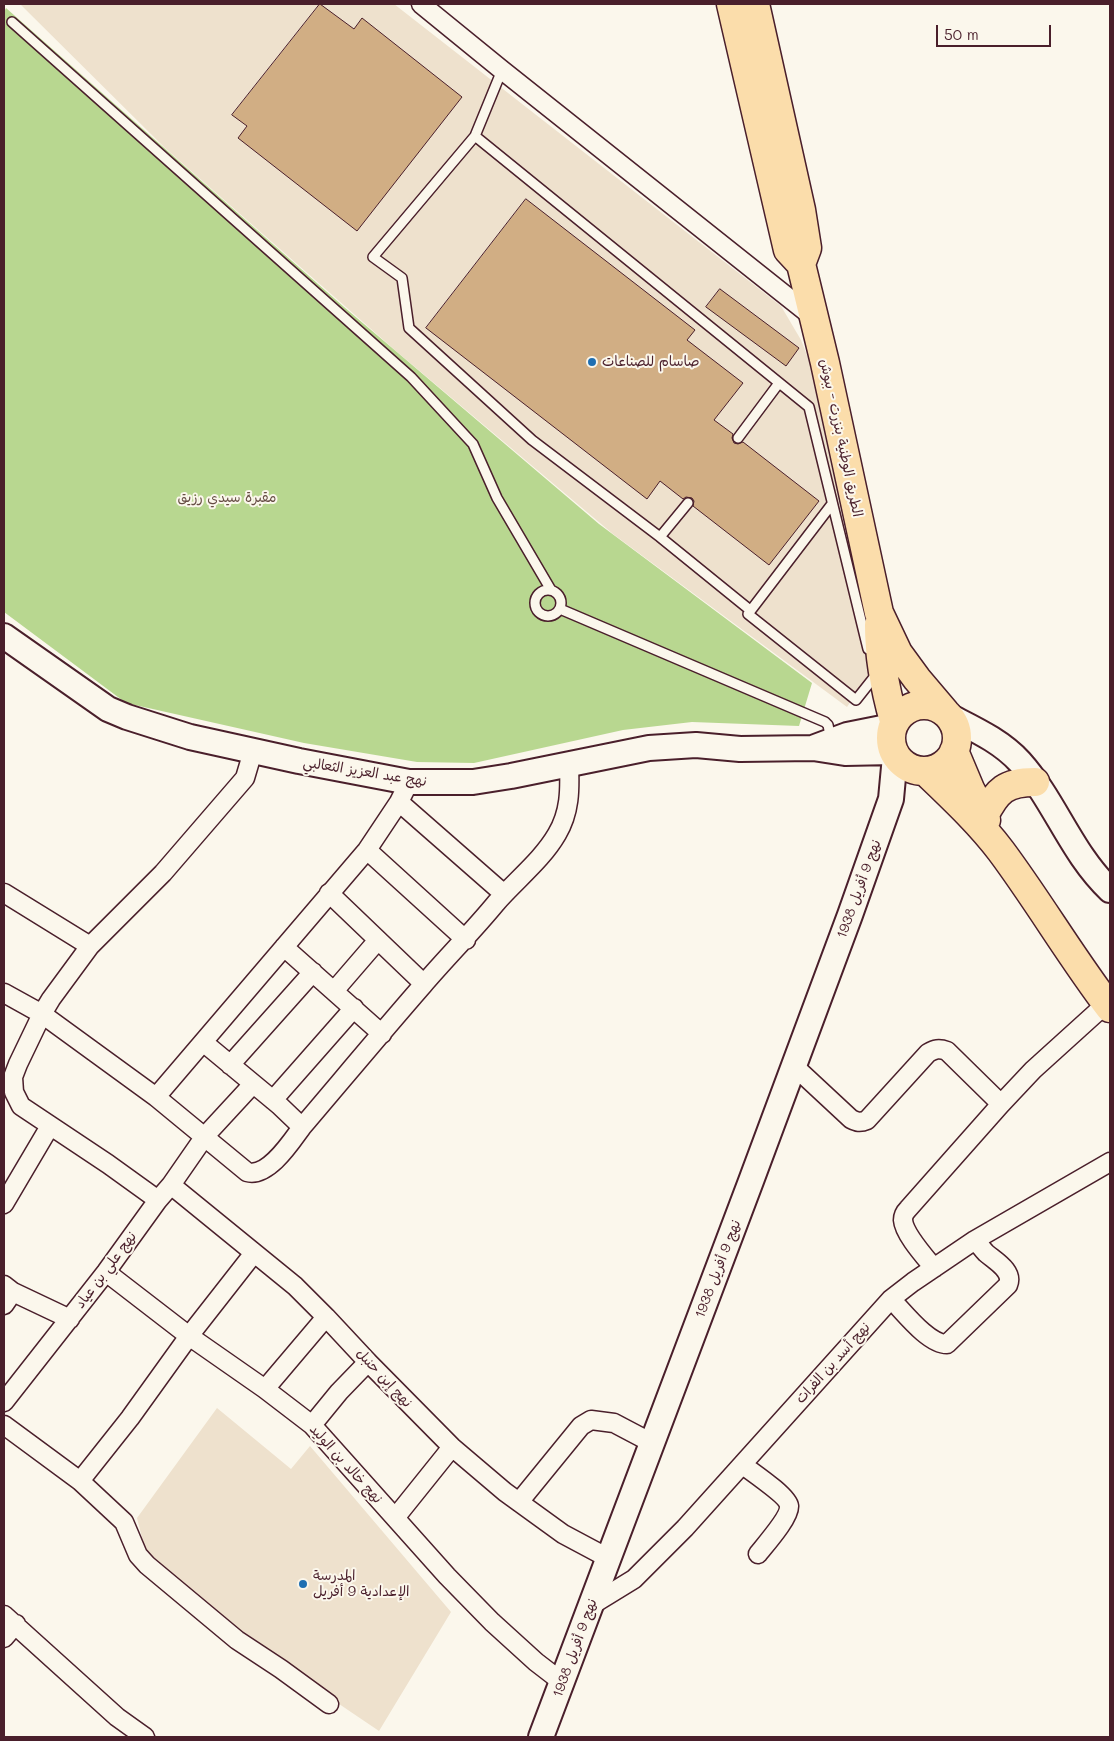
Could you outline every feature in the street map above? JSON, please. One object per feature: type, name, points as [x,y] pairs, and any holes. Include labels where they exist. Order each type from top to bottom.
[{"type":"main road","name":"الطريق الوطنية بنزرت - ببوش","points":[[731,4],[788,250],[801,264],[814,318],[879,613],[879,644],[894,739]]},
{"type":"main road","name":"الطريق الوطنية بنزرت - ببوش","points":[[754,4],[807,248],[801,264]]},
{"type":"main road","name":"الطريق الوطنية بنزرت - ببوش","points":[[879,613],[898,653],[947,714]]},
{"type":"main road","points":[[1000,850],[970,789],[955,748],[956,727],[947,714],[932,705],[918,704],[905,710],[894,739],[902,763],[922,771],[956,801],[1000,850],[1109,1005]]},
{"type":"main road","points":[[922,771],[935,769],[945,763],[955,748]]},
{"type":"main road","points":[[984,816],[992,801],[1001,790],[1015,784],[1035,782]]},
{"type":"street","points":[[422,4],[814,318]]},
{"type":"street","name":"نهج عبد العزيز الثعالبي","points":[[4,636],[108,708],[127,717],[190,737],[253,751],[404,792],[472,782],[649,748],[696,745],[740,749],[822,744],[845,753],[894,739]]},
{"type":"street","points":[[947,714],[1001,744],[1020,762],[1035,782],[1087,865],[1110,890]]},
{"type":"street","points":[[891,799],[894,739]]},
{"type":"street","points":[[955,748],[970,741],[1001,744]]},
{"type":"street","points":[[158,1200],[21,1106],[16,1097],[13,1077],[42,1014],[70,972],[90,946],[163,873],[245,778],[253,751]]},
{"type":"street","points":[[4,993],[42,1014],[156,1097],[247,1172],[252,1174],[261,1171],[287,1147],[424,984],[544,852],[556,836],[568,809],[570,764]]},
{"type":"street","points":[[891,799],[922,771]]},
{"type":"street","points":[[156,1097],[367,850],[404,792],[504,894]]},
{"type":"street","name":"نهج 9 أفريل 1938","points":[[541,1737],[794,1066],[891,799]]},
{"type":"street","points":[[367,850],[466,940]]},
{"type":"street","points":[[329,893],[424,984]]},
{"type":"street","points":[[4,894],[90,946]]},
{"type":"street","points":[[334,991],[378,940]]},
{"type":"street","points":[[284,947],[382,1034]]},
{"type":"street","points":[[230,1065],[313,972]]},
{"type":"street","points":[[934,1268],[909,1235],[903,1220],[904,1214],[1001,1104],[1060,1045],[1109,1005]]},
{"type":"street","points":[[273,1100],[354,1008]]},
{"type":"street","points":[[203,1042],[273,1100],[302,1127]]},
{"type":"street","points":[[794,1066],[856,1122],[867,1120],[928,1052],[935,1049],[947,1051],[1001,1104]]},
{"type":"street","name":"نهج علي بن عياد","points":[[4,1402],[106,1272],[205,1136],[253,1084]]},
{"type":"street","points":[[4,1204],[50,1126]]},
{"type":"street","name":"نهج أسد بن الفرات","points":[[590,1606],[634,1579],[685,1528],[744,1465],[891,1299],[975,1240],[1110,1162]]},
{"type":"street","name":"نهج إبن حنبل","points":[[171,1185],[295,1286],[452,1447],[519,1502],[563,1534],[608,1558]]},
{"type":"street","points":[[891,1299],[936,1342],[947,1344],[1010,1280],[1004,1268],[985,1252],[975,1240]]},
{"type":"street","points":[[80,1481],[130,1418],[189,1336],[254,1253]]},
{"type":"street","name":"نهج خالد بن الوليد","points":[[106,1272],[189,1336],[266,1389],[312,1425],[447,1576],[492,1622],[536,1662],[562,1682]]},
{"type":"street","points":[[7,1294],[70,1319]]},
{"type":"street","points":[[266,1389],[326,1317]]},
{"type":"street","points":[[312,1425],[368,1362]]},
{"type":"street","points":[[519,1502],[581,1426],[591,1420],[614,1423],[652,1443]]},
{"type":"street","points":[[4,1425],[80,1481],[124,1522],[138,1555],[147,1565],[237,1640],[329,1704]]},
{"type":"street","points":[[395,1518],[452,1447]]},
{"type":"street","points":[[744,1465],[781,1495],[787,1501],[789,1507],[786,1516],[758,1554]]},
{"type":"street","points":[[4,1638],[10,1620],[117,1717],[145,1737]]},
{"type":"lane","points":[[12,22],[411,377],[473,444],[497,498],[551,590],[560,596],[560,609],[550,616],[541,614],[537,610],[536,600],[538,595],[546,590],[551,590]]},
{"type":"lane","points":[[502,70],[475,136],[373,257],[402,278],[409,328],[532,440],[660,537],[750,610]]},
{"type":"lane","points":[[475,136],[809,407],[870,657]]},
{"type":"lane","points":[[738,438],[779,383]]},
{"type":"lane","points":[[660,537],[688,503]]},
{"type":"lane","points":[[832,504],[748,614],[856,700],[875,676],[873,667]]},
{"type":"lane","points":[[560,609],[825,722],[828,725],[822,744]]},
{"type":"shaded area","points":[[20,4],[394,4],[781,306],[801,340],[819,386],[869,674],[847,707],[613,534],[396,351],[165,148]]},
{"type":"shaded area","name":"المدرسة الإعدادية 9 أفريل","points":[[217,1408],[291,1469],[310,1446],[451,1612],[379,1731],[246,1641],[147,1557],[137,1518]]},
{"type":"green space","name":"مقبرة سيدي رزيق","points":[[6,8],[344,307],[599,524],[812,683],[799,726],[692,722],[623,730],[474,763],[417,762],[304,743],[126,703],[4,612],[4,12]]},
{"type":"building","points":[[320,4],[354,29],[362,18],[462,97],[357,231],[238,138],[247,126],[232,115]]},
{"type":"building","name":"صاسام للصناعات","points":[[526,199],[695,330],[687,340],[743,383],[714,420],[733,434],[734,443],[743,442],[819,501],[769,565],[693,506],[694,501],[692,498],[686,497],[683,499],[660,481],[647,499],[426,328]]},
{"type":"building","points":[[720,289],[799,348],[786,366],[706,307]]},
{"type":"place","name":"صاسام للصناعات","points":[[592,362]]},
{"type":"place","name":"المدرسة الإعدادية 9 أفريل","points":[[303,1584]]}]
